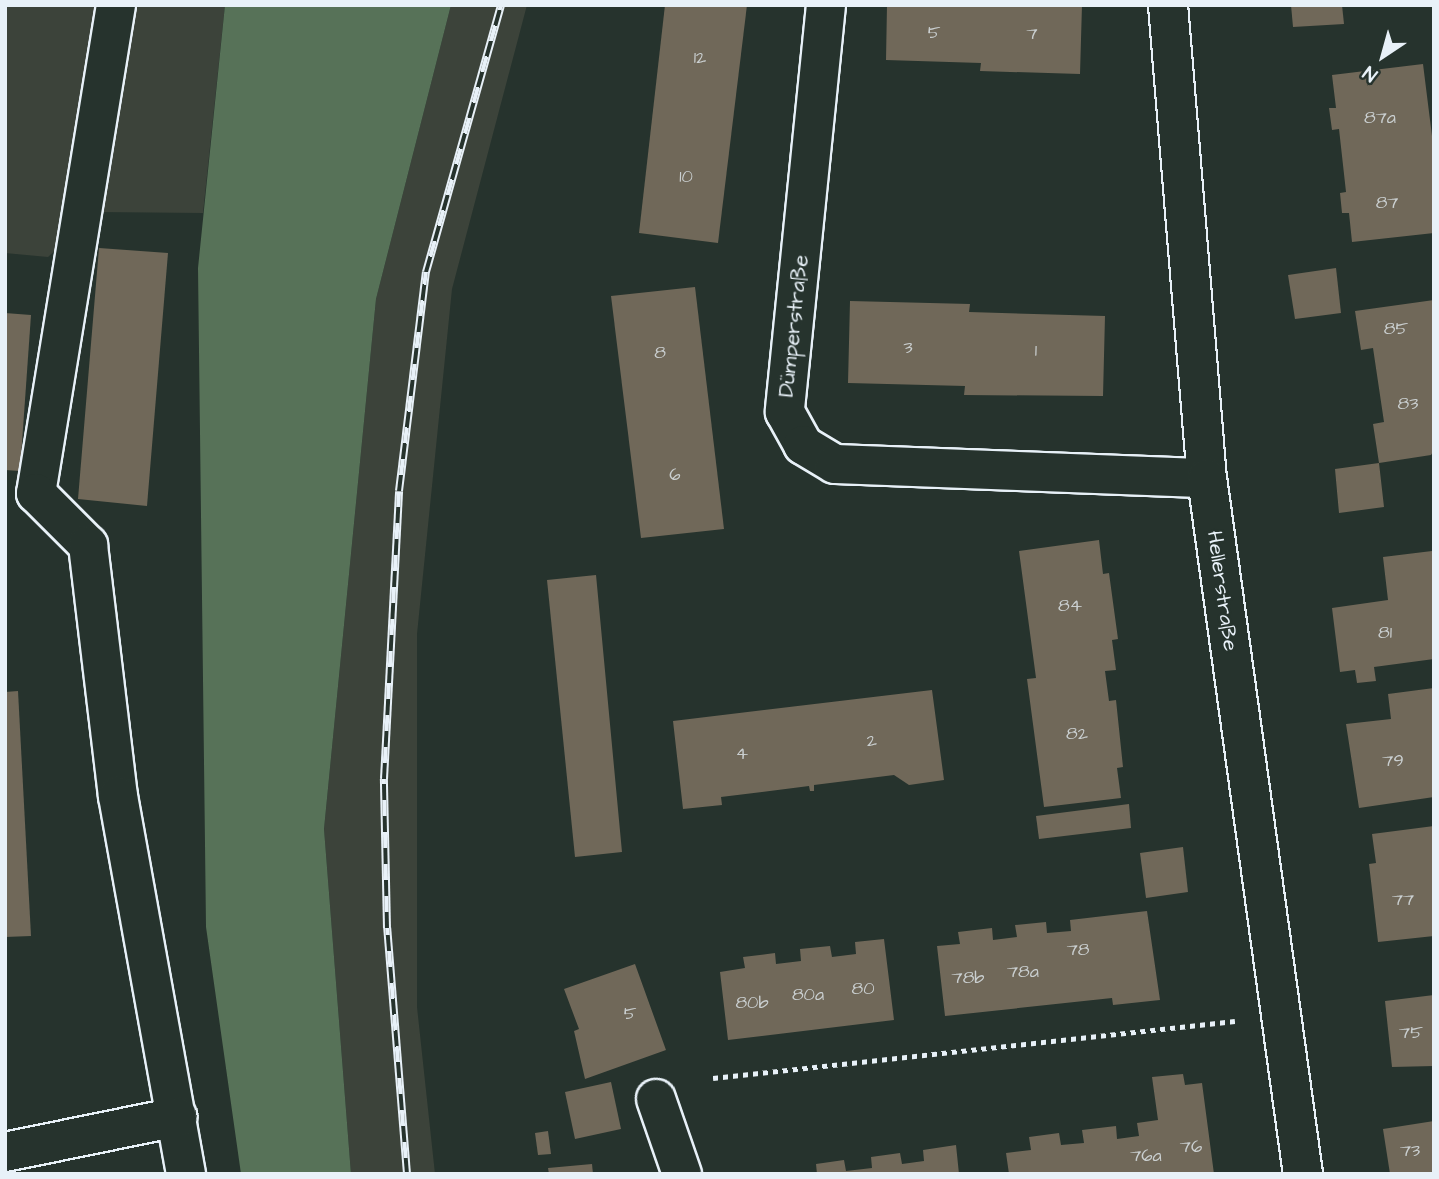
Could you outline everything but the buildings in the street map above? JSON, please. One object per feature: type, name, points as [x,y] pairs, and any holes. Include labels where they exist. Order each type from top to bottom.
[{"type":"street","points":[[116,5],[36,494],[88,545],[118,796],[186,1174]]},
{"type":"street","name":"Dümperstraße","points":[[826,5],[785,412],[803,445],[835,464],[1207,478]]},
{"type":"street","name":"Hellerstraße","points":[[1168,5],[1207,478],[1303,1174]]},
{"type":"street","points":[[656,1098],[682,1174]]},
{"type":"street","points":[[5,1152],[177,1117]]},
{"type":"path","points":[[713,1078],[1281,1016]]},
{"type":"shaded area","points":[[5,5],[225,5],[203,213],[97,212],[48,257],[5,253]]},
{"type":"shaded area","points":[[451,5],[527,5],[452,289],[417,634],[417,1007],[435,1174],[351,1174],[324,829],[376,299]]},
{"type":"green space","points":[[225,5],[451,5],[376,299],[324,829],[351,1174],[241,1174],[206,927],[198,268]]},
{"type":"railway","points":[[407,1174],[387,928],[384,779],[399,491],[426,272],[501,5]]}]
